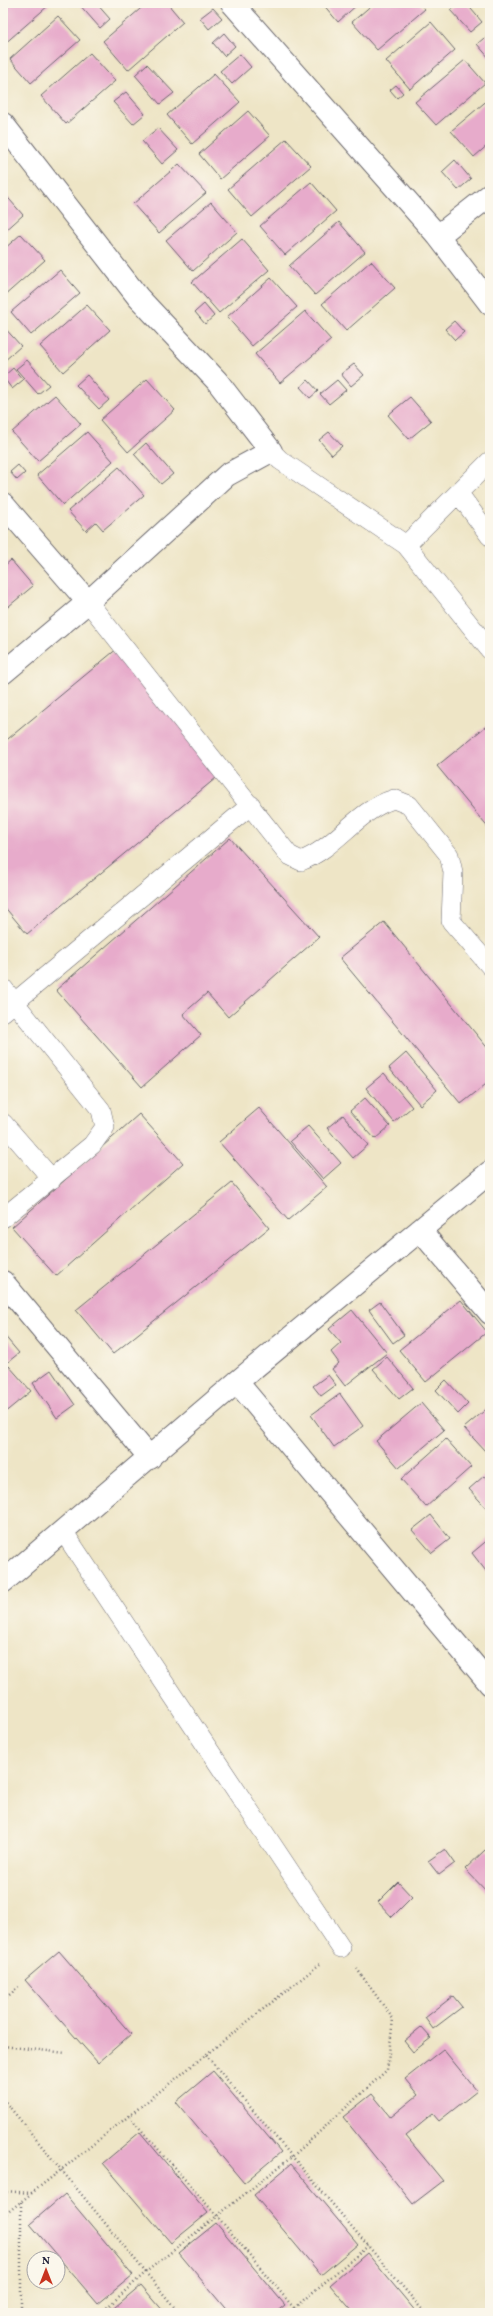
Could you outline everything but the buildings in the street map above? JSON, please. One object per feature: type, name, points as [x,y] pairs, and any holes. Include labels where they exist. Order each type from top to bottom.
[{"type":"street","points":[[232,3],[438,236],[490,304]]},
{"type":"street","points":[[3,124],[138,297],[217,381],[271,451],[227,475],[88,602],[3,673]]},
{"type":"street","points":[[438,236],[490,195]]},
{"type":"street","points":[[3,504],[88,602]]},
{"type":"street","points":[[3,1582],[150,1458],[237,1382],[490,1172]]},
{"type":"street","points":[[420,1230],[490,1313]]},
{"type":"street","points":[[3,1282],[150,1458]]},
{"type":"street","points":[[237,1382],[490,1684]]},
{"type":"lane","points":[[271,451],[280,460],[406,545],[490,650]]},
{"type":"lane","points":[[406,545],[489,463]]},
{"type":"lane","points":[[459,494],[490,536]]},
{"type":"lane","points":[[88,602],[251,805],[289,855],[301,861],[315,856],[378,803],[394,798],[409,805],[449,855],[453,872],[451,921],[490,966]]},
{"type":"lane","points":[[8,1008],[251,805]]},
{"type":"lane","points":[[3,988],[8,1008],[101,1110],[105,1127],[92,1145],[3,1218]]},
{"type":"lane","points":[[3,1123],[52,1179]]},
{"type":"lane","points":[[63,1531],[341,1948]]},
{"type":"path","points":[[3,2216],[341,1948],[393,2019],[387,2070],[292,2156],[146,2272],[101,2313]]},
{"type":"path","points":[[3,2000],[19,1987]]},
{"type":"path","points":[[3,2046],[66,2053]]},
{"type":"path","points":[[206,2055],[425,2313]]},
{"type":"path","points":[[3,2099],[179,2313]]},
{"type":"path","points":[[129,2116],[217,2216],[298,2313]]},
{"type":"path","points":[[3,2191],[33,2193]]},
{"type":"path","points":[[21,2202],[21,2313]]},
{"type":"path","points":[[288,2313],[368,2246]]}]
